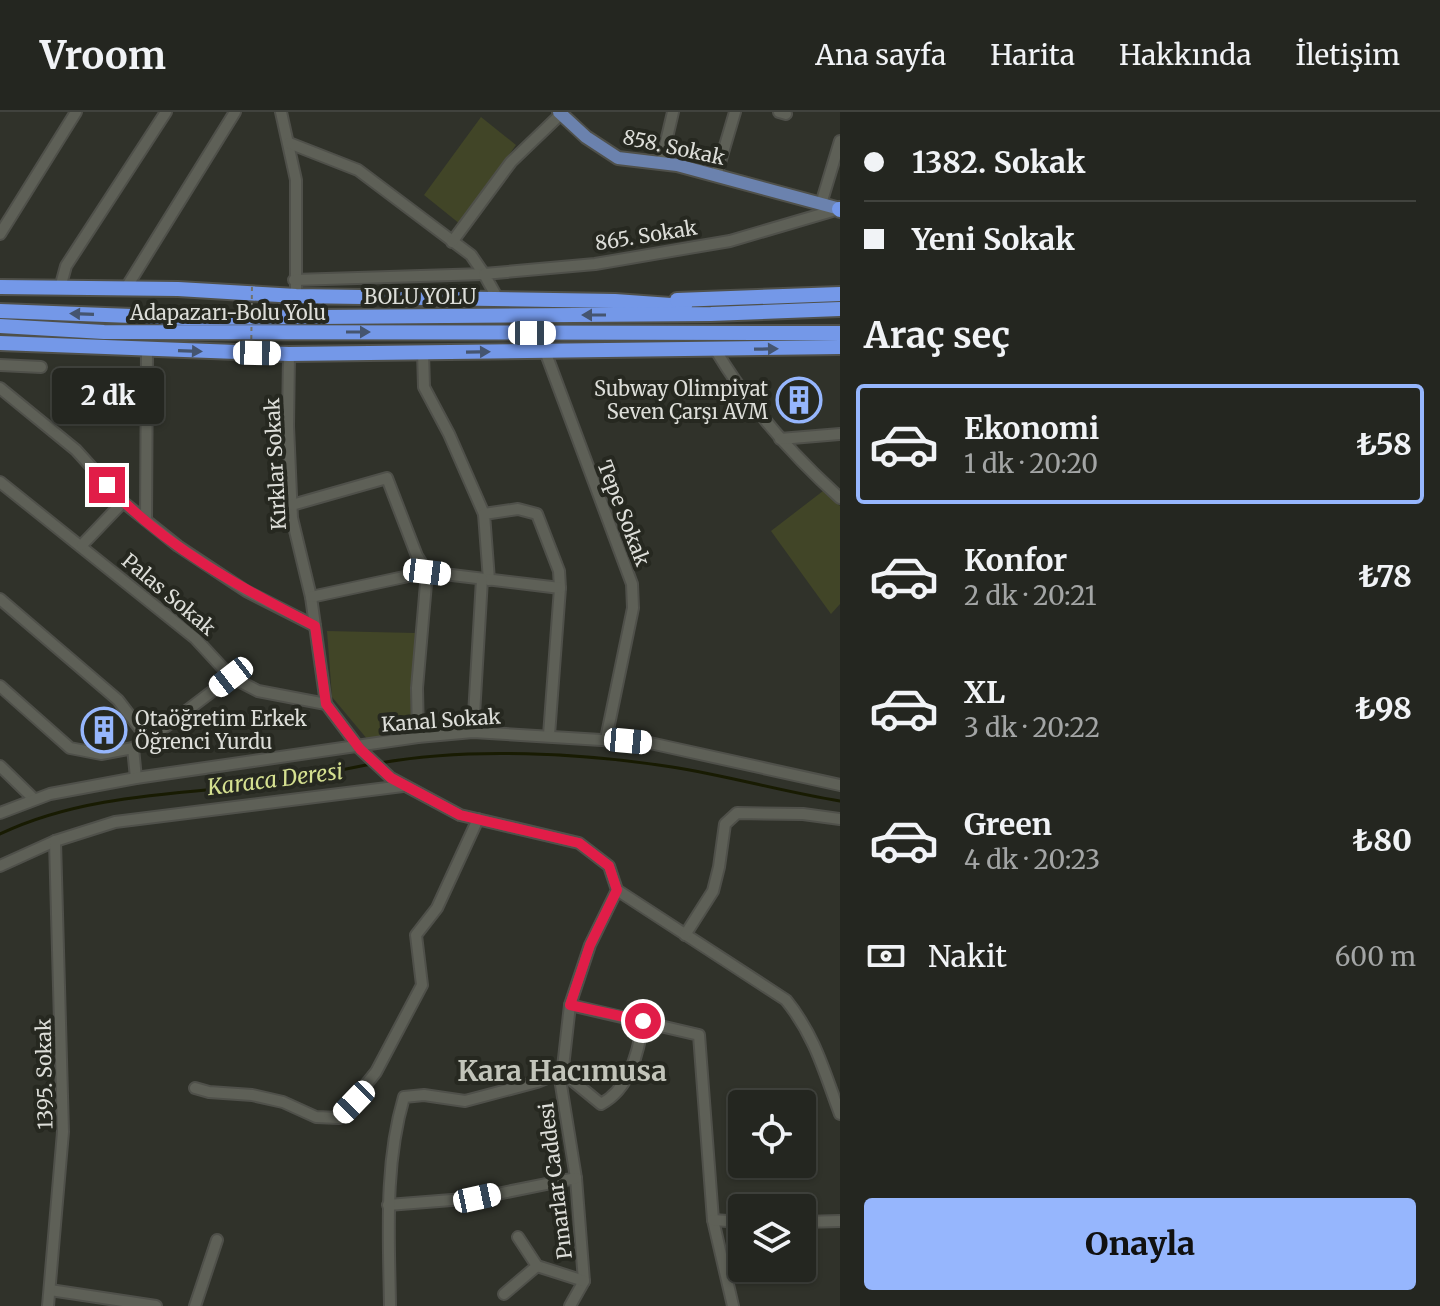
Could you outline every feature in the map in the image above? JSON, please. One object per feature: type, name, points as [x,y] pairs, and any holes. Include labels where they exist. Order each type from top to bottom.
[{"type":"highway","points":[[0,287],[126,288],[499,301],[710,300],[840,294]]},
{"type":"highway","points":[[569,301],[636,302],[758,312]]},
{"type":"highway","name":"BOLU YOLU","points":[[0,311],[185,318],[840,309]]},
{"type":"highway","name":"Adapazarı-Bolu Yolu","points":[[0,326],[104,332],[840,333]]},
{"type":"highway","points":[[617,350],[750,333]]},
{"type":"highway","points":[[0,343],[289,354],[840,347]]},
{"type":"main road","name":"858. Sokak","points":[[560,113],[586,137],[618,158],[677,165],[840,209]]},
{"type":"street","points":[[0,234],[76,112]]},
{"type":"street","points":[[60,288],[66,266],[166,112]]},
{"type":"street","points":[[126,288],[235,112]]},
{"type":"street","points":[[281,112],[296,180],[296,296]]},
{"type":"street","points":[[661,163],[673,112]]},
{"type":"street","points":[[716,176],[735,112]]},
{"type":"street","points":[[452,242],[511,162],[560,113]]},
{"type":"street","points":[[821,204],[840,141]]},
{"type":"street","points":[[289,143],[358,170],[471,255],[499,301]]},
{"type":"street","name":"865. Sokak","points":[[294,280],[484,274],[595,264],[730,241],[840,209]]},
{"type":"street","points":[[715,349],[738,387],[780,439],[840,498]]},
{"type":"street","points":[[146,520],[147,350]]},
{"type":"street","name":"Tepe Sokak","points":[[545,351],[632,584],[633,608],[606,739]]},
{"type":"street","points":[[423,352],[424,387],[449,434],[484,514],[486,579],[473,732]]},
{"type":"street","name":"Kırklar Sokak","points":[[289,354],[288,426],[292,505],[311,597],[326,704],[359,748],[391,778],[405,786]]},
{"type":"street","points":[[0,365],[41,367]]},
{"type":"street","points":[[0,388],[76,450],[123,502],[178,546],[246,591],[315,626]]},
{"type":"street","points":[[780,439],[840,434]]},
{"type":"street","points":[[292,505],[387,478],[417,556],[427,572],[417,688],[418,737]]},
{"type":"street","name":"Palas Sokak","points":[[0,482],[195,638],[231,677],[258,691],[326,704]]},
{"type":"street","points":[[82,545],[123,502]]},
{"type":"street","points":[[484,514],[518,509],[537,514],[559,571],[549,735]]},
{"type":"street","points":[[311,597],[427,572],[560,588]]},
{"type":"street","points":[[0,599],[118,700],[147,738]]},
{"type":"street","points":[[0,686],[70,748],[101,754],[133,748],[231,677]]},
{"type":"street","name":"Kanal Sokak","points":[[0,813],[34,799],[136,778],[418,737],[473,732],[650,743],[840,785]]},
{"type":"street","points":[[133,748],[136,778]]},
{"type":"street","points":[[0,766],[34,799]]},
{"type":"street","points":[[0,866],[55,841],[115,822],[405,786],[460,815],[579,843],[609,866],[617,890],[786,1000],[804,1023],[815,1045],[840,1114]]},
{"type":"street","points":[[685,935],[713,891],[725,824],[737,813],[803,814],[840,819]]},
{"type":"street","points":[[195,1088],[252,1095],[283,1102],[316,1117],[339,1118],[376,1072],[422,985],[416,935],[437,908],[478,819]]},
{"type":"street","name":"1395. Sokak","points":[[48,1306],[63,1132],[55,841]]},
{"type":"street","name":"Pınarlar Caddesi","points":[[570,1306],[584,1281],[576,1178],[561,1085],[562,1072],[570,1005],[590,945],[617,890]]},
{"type":"street","points":[[570,1005],[699,1035],[713,1220],[733,1306]]},
{"type":"street","points":[[390,1306],[388,1205],[394,1131],[404,1097],[424,1095],[465,1101],[537,1082],[562,1072],[601,1104],[612,1098],[629,1073],[640,1045],[643,1021]]},
{"type":"street","points":[[388,1205],[477,1198],[576,1178]]},
{"type":"street","points":[[713,1220],[728,1221]]},
{"type":"street","points":[[816,1222],[840,1221]]},
{"type":"street","points":[[518,1237],[537,1266],[584,1281]]},
{"type":"street","points":[[195,1306],[217,1240]]},
{"type":"street","points":[[504,1294],[537,1266]]},
{"type":"street","points":[[50,1290],[156,1306]]},
{"type":"path","points":[[251,363],[252,285]]},
{"type":"green space","points":[[481,117],[516,145],[460,224],[424,195]]},
{"type":"green space","points":[[823,491],[840,506],[840,604],[831,614],[771,531]]},
{"type":"green space","points":[[327,631],[415,633],[412,732],[368,740],[332,697]]},
{"type":"waterway","name":"Karaca Deresi","points":[[380,763],[488,754],[601,758],[693,771],[840,801]]},
{"type":"waterway","name":"Karaca Deresi","points":[[0,834],[30,821],[94,804],[272,783],[372,764]]},
{"type":"place","name":"Subway Olimpiyat Seven Çarşı AVM","points":[[799,400]]},
{"type":"place","name":"Otaöğretim Erkek Öğrenci Yurdu","points":[[104,730]]},
{"type":"district","name":"Kara Hacımusa","points":[[562,1071]]},
{"type":"route","points":[[107,485],[123,502],[178,546],[246,591],[315,626],[326,704],[360,749],[391,778],[460,815],[579,843],[609,866],[617,890],[590,945],[570,1005],[643,1021]]}]
